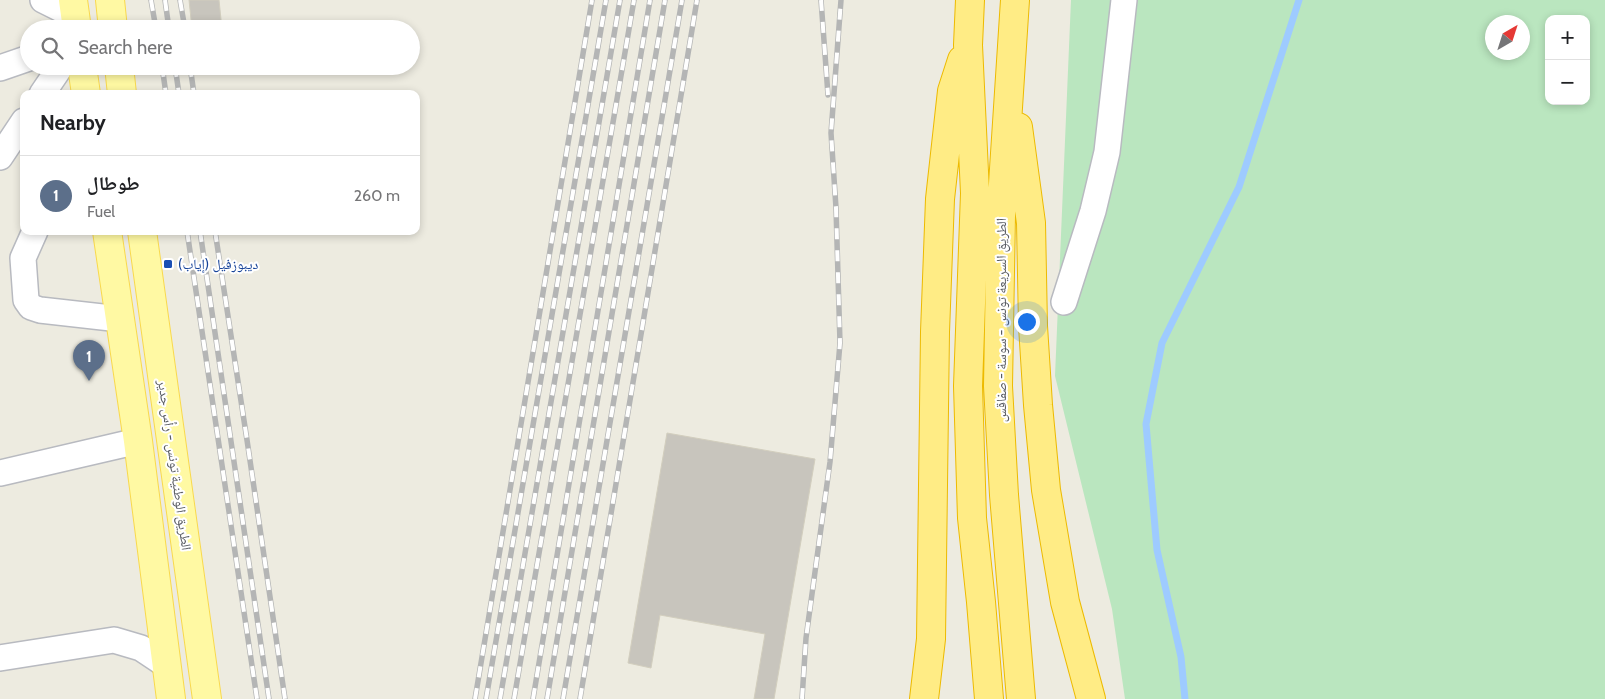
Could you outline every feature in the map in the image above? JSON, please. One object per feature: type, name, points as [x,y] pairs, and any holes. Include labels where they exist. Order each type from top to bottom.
[{"type":"highway","name":"الطريق السريعة تونس - سوسة - صفاقس","points":[[970,0],[968,44],[975,193],[968,386],[972,499],[989,699]]},
{"type":"highway","name":"الطريق السريعة تونس - سوسة - صفاقس","points":[[1014,0],[1001,215],[998,386],[1004,495],[1021,699]]},
{"type":"highway","points":[[924,699],[931,639],[940,199],[952,91],[968,44]]},
{"type":"highway","points":[[1010,68],[1031,223],[1033,326],[1046,490],[1065,602],[1091,699]]},
{"type":"main road","points":[[110,0],[112,20]]},
{"type":"main road","points":[[83,75],[85,90]]},
{"type":"main road","points":[[119,75],[121,90]]},
{"type":"main road","points":[[108,235],[138,441],[171,699]]},
{"type":"main road","name":"الطريق الوطنية تونس - رأس جدير","points":[[143,235],[207,699]]},
{"type":"street","points":[[43,0],[75,15]]},
{"type":"street","points":[[1064,302],[1093,212],[1107,152],[1124,0]]},
{"type":"street","points":[[0,68],[20,61]]},
{"type":"street","points":[[45,90],[55,75]]},
{"type":"street","points":[[0,157],[20,127]]},
{"type":"street","points":[[33,235],[22,258],[26,300],[31,307],[40,310],[120,319]]},
{"type":"street","points":[[0,474],[138,441]]},
{"type":"street","points":[[0,658],[114,640],[141,648],[166,664]]},
{"type":"green space","points":[[1071,0],[1605,0],[1605,699],[1125,699],[1112,609],[1055,376]]},
{"type":"building","points":[[189,0],[219,0],[221,20],[191,20]]},
{"type":"building","points":[[667,433],[815,459],[774,699],[754,699],[765,634],[660,615],[651,668],[628,663]]},
{"type":"waterway","points":[[1185,699],[1181,657],[1157,550],[1146,424],[1162,343],[1239,187],[1299,0]]},
{"type":"railway","points":[[151,0],[154,20]]},
{"type":"railway","points":[[165,0],[168,20]]},
{"type":"railway","points":[[180,0],[183,20]]},
{"type":"railway","points":[[475,699],[592,0]]},
{"type":"railway","points":[[486,699],[606,0]]},
{"type":"railway","points":[[500,699],[620,0]]},
{"type":"railway","points":[[514,699],[634,0]]},
{"type":"railway","points":[[533,699],[650,0]]},
{"type":"railway","points":[[547,699],[665,0]]},
{"type":"railway","points":[[563,699],[682,0]]},
{"type":"railway","points":[[580,699],[697,0]]},
{"type":"railway","points":[[821,0],[828,95]]},
{"type":"railway","points":[[802,699],[806,638],[830,462],[840,343],[836,208],[831,133],[841,0]]},
{"type":"railway","points":[[163,75],[165,90]]},
{"type":"railway","points":[[176,75],[178,90]]},
{"type":"railway","points":[[191,75],[193,90]]},
{"type":"railway","points":[[188,235],[257,699]]},
{"type":"railway","points":[[201,235],[269,699]]},
{"type":"railway","points":[[216,235],[285,699]]},
{"type":"place","name":"ديبوزفيل (إياب)","points":[[168,264]]},
{"type":"place","name":"طوطال","points":[[89,381]]}]
